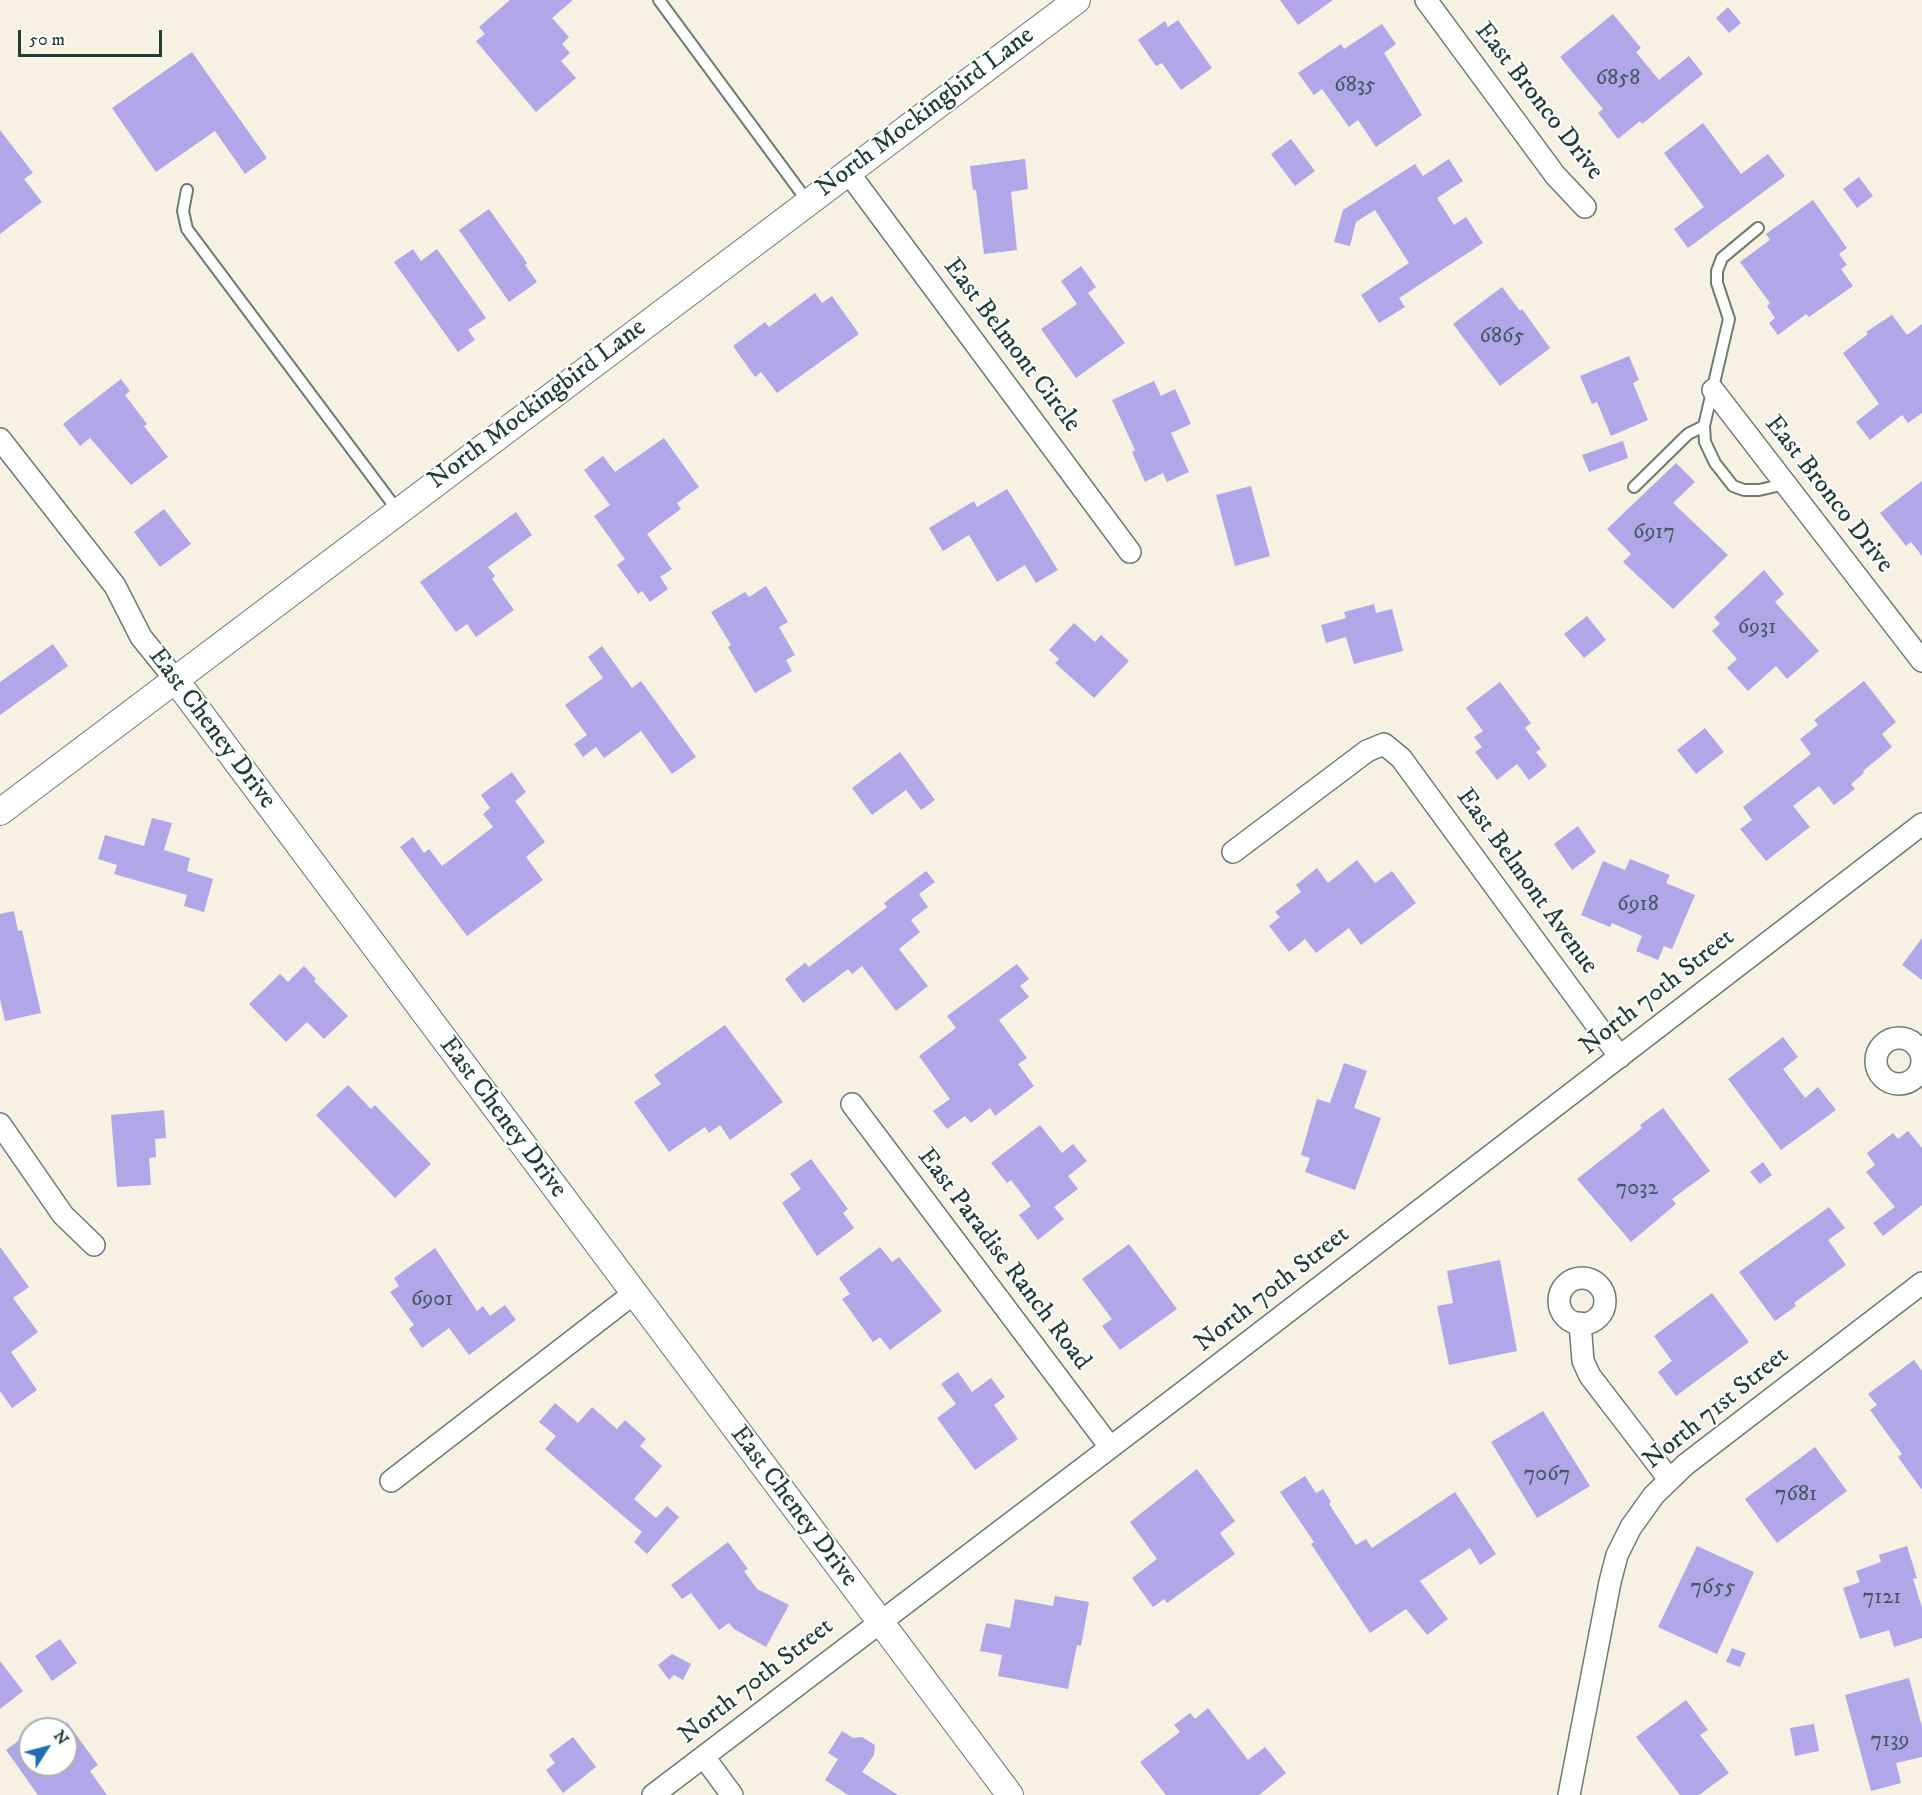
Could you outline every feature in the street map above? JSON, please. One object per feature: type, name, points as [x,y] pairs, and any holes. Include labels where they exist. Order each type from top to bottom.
[{"type":"street","name":"East Bronco Drive","points":[[1426,0],[1555,175],[1585,207]]},
{"type":"street","name":"North Mockingbird Lane","points":[[0,812],[174,678],[1071,2]]},
{"type":"street","name":"East Belmont Circle","points":[[848,172],[1130,552]]},
{"type":"street","name":"East Bronco Drive","points":[[1713,390],[1922,661]]},
{"type":"street","name":"East Cheney Drive","points":[[0,439],[115,586],[141,637],[1010,1795]]},
{"type":"street","name":"East Belmont Avenue","points":[[1233,852],[1367,751],[1384,744],[1401,758],[1620,1057]]},
{"type":"street","name":"North 70th Street","points":[[653,1795],[1922,824]]},
{"type":"street","name":"East Paradise Ranch Road","points":[[852,1104],[1110,1447]]},
{"type":"street","points":[[0,1124],[63,1215],[94,1245]]},
{"type":"street","name":"North 71st Street","points":[[1569,1795],[1617,1555],[1631,1527],[1669,1479],[1922,1283]]},
{"type":"street","points":[[391,1481],[633,1294]]},
{"type":"street","points":[[1580,1323],[1583,1362],[1590,1376],[1669,1479]]},
{"type":"street","points":[[704,1757],[732,1795]]},
{"type":"lane","points":[[659,0],[808,202]]},
{"type":"lane","points":[[187,190],[183,211],[187,229],[398,511]]},
{"type":"lane","points":[[1758,228],[1722,258],[1717,271],[1717,283],[1729,319],[1704,426],[1705,442],[1715,463],[1734,486],[1744,490],[1759,490],[1785,484]]},
{"type":"lane","points":[[1634,487],[1688,434],[1704,426]]},
{"type":"building","points":[[510,0],[573,0],[552,18],[569,37],[562,44],[570,53],[561,61],[576,78],[536,112],[476,41],[485,34],[479,27]]},
{"type":"building","points":[[1280,0],[1333,0],[1298,25]]},
{"type":"building","points":[[1728,7],[1741,23],[1729,33],[1716,18]]},
{"type":"building","points":[[1613,14],[1641,48],[1636,52],[1659,80],[1689,56],[1703,74],[1642,124],[1640,121],[1618,139],[1598,113],[1603,109],[1560,57]]},
{"type":"building","points":[[1178,20],[1212,68],[1181,90],[1162,63],[1156,66],[1138,40],[1165,21],[1168,27]]},
{"type":"building","points":[[1382,24],[1396,44],[1384,53],[1422,115],[1376,147],[1358,120],[1349,127],[1322,89],[1314,95],[1298,73],[1341,44],[1344,49]]},
{"type":"building","points":[[192,52],[267,158],[245,174],[215,131],[156,172],[112,108]]},
{"type":"building","points":[[1703,123],[1741,174],[1768,154],[1785,176],[1688,248],[1674,229],[1704,207],[1664,153]]},
{"type":"building","points":[[0,130],[33,173],[24,179],[42,202],[0,234]]},
{"type":"building","points":[[1291,139],[1315,171],[1295,186],[1271,154]]},
{"type":"building","points":[[1025,159],[1028,189],[1011,192],[1017,250],[984,254],[976,190],[973,190],[970,166]]},
{"type":"building","points":[[1449,159],[1463,181],[1437,198],[1454,225],[1466,217],[1483,243],[1399,298],[1405,307],[1379,323],[1361,295],[1409,263],[1375,210],[1356,222],[1350,246],[1334,242],[1343,210],[1415,164],[1423,176]]},
{"type":"building","points":[[1859,177],[1873,196],[1857,208],[1843,189]]},
{"type":"building","points":[[1813,200],[1847,248],[1839,254],[1847,265],[1841,269],[1853,286],[1809,317],[1806,314],[1778,335],[1769,323],[1775,318],[1767,306],[1770,303],[1740,262],[1770,240],[1766,234]]},
{"type":"building","points":[[489,209],[527,263],[525,265],[537,282],[509,302],[459,230]]},
{"type":"building","points":[[413,249],[421,261],[437,249],[486,318],[468,330],[475,340],[458,352],[394,262]]},
{"type":"building","points":[[1081,266],[1096,287],[1088,293],[1125,343],[1076,378],[1041,329],[1077,304],[1061,281]]},
{"type":"building","points":[[1502,287],[1520,311],[1522,309],[1550,348],[1500,386],[1453,324]]},
{"type":"building","points":[[815,293],[822,303],[832,296],[859,334],[777,393],[761,372],[755,377],[733,346],[765,322],[769,327]]},
{"type":"building","points":[[1892,315],[1907,335],[1922,324],[1922,413],[1908,423],[1902,415],[1870,440],[1856,422],[1879,404],[1843,353],[1868,334],[1866,332]]},
{"type":"building","points":[[1629,356],[1639,380],[1633,383],[1648,420],[1611,436],[1597,402],[1592,404],[1580,376]]},
{"type":"building","points":[[121,379],[130,391],[125,395],[147,424],[144,426],[168,457],[131,485],[90,438],[80,446],[63,424]]},
{"type":"building","points":[[1154,381],[1161,396],[1175,389],[1191,424],[1171,433],[1189,472],[1167,482],[1163,473],[1145,482],[1132,452],[1135,450],[1112,400]]},
{"type":"building","points":[[664,438],[699,487],[677,503],[681,509],[647,534],[672,569],[660,577],[668,589],[650,602],[642,591],[638,594],[617,565],[625,559],[594,516],[610,505],[584,470],[603,456],[615,472]]},
{"type":"building","points":[[1623,441],[1628,458],[1589,472],[1582,455]]},
{"type":"building","points":[[1676,463],[1695,482],[1673,503],[1728,555],[1673,609],[1623,562],[1631,554],[1607,529]]},
{"type":"building","points":[[1922,481],[1922,556],[1911,542],[1906,546],[1880,513]]},
{"type":"building","points":[[1251,486],[1270,556],[1235,566],[1216,495]]},
{"type":"building","points":[[1007,489],[1058,570],[1036,583],[1025,565],[997,582],[969,535],[943,551],[929,528],[974,501],[977,507]]},
{"type":"building","points":[[164,509],[191,544],[160,567],[134,532]]},
{"type":"building","points":[[516,512],[532,535],[488,567],[495,576],[492,579],[514,610],[476,637],[467,624],[456,632],[420,582]]},
{"type":"building","points":[[1764,570],[1784,594],[1775,602],[1819,651],[1787,679],[1776,666],[1748,691],[1727,668],[1737,659],[1712,631],[1720,624],[1714,617]]},
{"type":"building","points":[[766,586],[788,622],[779,627],[795,655],[786,660],[792,671],[755,693],[728,647],[731,645],[711,612],[745,592],[749,597]]},
{"type":"building","points":[[1374,604],[1376,613],[1392,609],[1403,651],[1354,664],[1346,637],[1326,643],[1321,625],[1346,618],[1344,612]]},
{"type":"building","points":[[1587,616],[1606,640],[1584,658],[1564,634]]},
{"type":"building","points":[[1074,623],[1095,642],[1101,635],[1129,661],[1094,698],[1055,663],[1059,659],[1049,650]]},
{"type":"building","points":[[53,644],[68,666],[0,715],[0,682]]},
{"type":"building","points":[[602,646],[632,688],[641,681],[696,757],[672,774],[641,731],[604,758],[596,747],[583,757],[574,744],[587,735],[565,705],[603,678],[588,657]]},
{"type":"building","points":[[1864,681],[1896,722],[1882,734],[1892,747],[1851,784],[1855,789],[1834,805],[1819,786],[1793,806],[1810,827],[1766,861],[1740,829],[1752,820],[1743,807],[1811,754],[1800,739],[1818,725],[1814,720]]},
{"type":"building","points":[[1500,682],[1531,723],[1525,728],[1541,749],[1536,752],[1547,766],[1529,780],[1517,764],[1497,780],[1475,752],[1482,747],[1474,737],[1483,731],[1466,708]]},
{"type":"building","points":[[1705,728],[1724,752],[1696,774],[1677,750]]},
{"type":"building","points":[[900,752],[935,800],[921,810],[906,790],[872,815],[852,788]]},
{"type":"building","points":[[512,772],[526,792],[515,801],[545,842],[526,857],[543,880],[467,936],[400,847],[413,837],[424,853],[429,849],[442,866],[493,827],[483,814],[490,808],[481,795]]},
{"type":"building","points":[[152,818],[172,823],[164,850],[190,858],[187,871],[213,879],[204,912],[184,906],[187,895],[114,874],[117,865],[98,859],[105,835],[144,846]]},
{"type":"building","points":[[1578,826],[1596,852],[1572,870],[1554,844]]},
{"type":"building","points":[[1630,859],[1670,875],[1666,883],[1695,895],[1672,949],[1664,946],[1658,960],[1636,951],[1642,936],[1612,923],[1610,927],[1581,915],[1603,861],[1625,870]]},
{"type":"building","points":[[1357,860],[1375,883],[1392,871],[1416,903],[1361,945],[1349,928],[1316,953],[1305,939],[1289,952],[1269,926],[1280,917],[1275,912],[1301,892],[1296,885],[1317,868],[1328,883]]},
{"type":"building","points":[[926,871],[935,882],[919,894],[928,907],[911,920],[920,932],[899,949],[928,986],[896,1011],[862,966],[852,974],[848,969],[803,1003],[785,979],[805,963],[809,967],[887,907],[884,903]]},
{"type":"building","points":[[14,911],[18,931],[22,930],[41,1013],[5,1021],[0,999],[0,914]]},
{"type":"building","points":[[1922,938],[1922,980],[1902,965]]},
{"type":"building","points":[[1017,964],[1029,979],[1020,986],[1029,997],[999,1020],[1027,1058],[1018,1064],[1034,1086],[995,1116],[990,1108],[971,1123],[965,1116],[947,1129],[933,1111],[950,1099],[919,1056],[956,1028],[947,1016]]},
{"type":"building","points":[[304,966],[316,979],[314,981],[348,1016],[324,1039],[307,1022],[286,1042],[249,1004],[280,974],[288,982]]},
{"type":"building","points":[[725,1025],[783,1102],[730,1140],[720,1125],[709,1133],[705,1127],[669,1152],[634,1102],[661,1084],[654,1075]]},
{"type":"building","points":[[1783,1037],[1798,1057],[1783,1069],[1805,1098],[1818,1087],[1836,1110],[1781,1150],[1728,1079]]},
{"type":"building","points":[[1344,1063],[1367,1071],[1354,1108],[1381,1118],[1355,1190],[1305,1172],[1310,1158],[1301,1155],[1317,1099],[1330,1103]]},
{"type":"building","points":[[348,1085],[371,1109],[375,1105],[431,1164],[395,1198],[316,1115]]},
{"type":"building","points":[[1663,1108],[1710,1171],[1672,1199],[1676,1204],[1631,1242],[1577,1179],[1642,1128],[1640,1125]]},
{"type":"building","points":[[164,1110],[166,1138],[155,1139],[156,1157],[149,1158],[151,1185],[117,1187],[111,1115]]},
{"type":"building","points":[[1040,1125],[1062,1153],[1073,1144],[1087,1161],[1068,1176],[1078,1189],[1054,1207],[1064,1219],[1038,1240],[1019,1215],[1031,1206],[1011,1180],[1007,1183],[991,1163]]},
{"type":"building","points":[[1908,1131],[1922,1148],[1922,1205],[1883,1236],[1873,1223],[1895,1207],[1866,1172],[1875,1165],[1867,1153],[1893,1133],[1898,1139]]},
{"type":"building","points":[[811,1159],[848,1209],[843,1213],[854,1228],[817,1256],[782,1203],[801,1189],[790,1174]]},
{"type":"building","points":[[1763,1162],[1772,1175],[1760,1184],[1750,1172]]},
{"type":"building","points":[[1829,1207],[1845,1228],[1828,1240],[1846,1265],[1794,1303],[1796,1306],[1775,1321],[1739,1272]]},
{"type":"building","points":[[1129,1244],[1177,1309],[1120,1350],[1102,1326],[1112,1319],[1082,1279]]},
{"type":"building","points":[[0,1247],[29,1287],[13,1298],[38,1332],[11,1352],[37,1390],[12,1408],[0,1391]]},
{"type":"building","points":[[880,1247],[892,1262],[899,1257],[942,1311],[890,1350],[880,1337],[873,1342],[842,1299],[850,1294],[839,1278]]},
{"type":"building","points":[[435,1248],[477,1311],[483,1306],[490,1316],[505,1305],[516,1320],[469,1355],[449,1328],[422,1348],[409,1329],[414,1325],[390,1292],[399,1286],[394,1278]]},
{"type":"building","points":[[1500,1260],[1517,1351],[1449,1365],[1437,1306],[1453,1303],[1447,1271]]},
{"type":"building","points":[[1712,1293],[1749,1342],[1676,1396],[1658,1372],[1672,1361],[1654,1336]]},
{"type":"building","points":[[1914,1360],[1922,1371],[1922,1490],[1898,1457],[1902,1454],[1870,1410],[1877,1405],[1868,1394]]},
{"type":"building","points":[[958,1372],[972,1392],[991,1378],[1005,1397],[994,1405],[1018,1439],[975,1470],[937,1418],[956,1404],[941,1384]]},
{"type":"building","points":[[555,1403],[578,1423],[592,1407],[617,1429],[625,1420],[646,1439],[640,1446],[662,1466],[634,1499],[656,1518],[667,1506],[679,1517],[647,1554],[634,1542],[642,1532],[545,1449],[556,1436],[539,1422]]},
{"type":"building","points":[[1543,1411],[1590,1486],[1537,1518],[1491,1442]]},
{"type":"building","points":[[1815,1447],[1847,1491],[1777,1543],[1745,1499]]},
{"type":"building","points":[[1197,1469],[1235,1521],[1220,1533],[1235,1554],[1167,1603],[1164,1599],[1153,1607],[1132,1578],[1157,1559],[1130,1522]]},
{"type":"building","points":[[1305,1476],[1316,1493],[1323,1489],[1331,1502],[1329,1504],[1356,1545],[1366,1539],[1372,1548],[1455,1492],[1496,1554],[1480,1565],[1470,1548],[1420,1581],[1448,1619],[1427,1635],[1406,1609],[1370,1633],[1311,1544],[1314,1542],[1280,1492]]},
{"type":"building","points":[[728,1542],[748,1569],[744,1571],[757,1589],[789,1605],[766,1647],[734,1629],[729,1623],[719,1630],[691,1593],[682,1599],[671,1585]]},
{"type":"building","points":[[1697,1546],[1754,1572],[1717,1654],[1658,1627]]},
{"type":"building","points":[[1907,1546],[1917,1578],[1913,1579],[1922,1608],[1922,1638],[1894,1647],[1889,1630],[1860,1639],[1843,1588],[1860,1582],[1856,1571],[1881,1562],[1879,1555]]},
{"type":"building","points":[[1055,1596],[1089,1602],[1081,1646],[1077,1645],[1068,1689],[998,1676],[1002,1655],[980,1651],[986,1623],[1010,1628],[1015,1599],[1053,1606]]},
{"type":"building","points":[[60,1639],[77,1663],[52,1681],[35,1656]]},
{"type":"building","points":[[1732,1648],[1746,1653],[1740,1667],[1726,1662]]},
{"type":"building","points":[[672,1654],[691,1664],[683,1680],[674,1675],[669,1680],[658,1665]]},
{"type":"building","points":[[0,1661],[23,1691],[0,1709]]},
{"type":"building","points":[[1909,1678],[1922,1727],[1922,1757],[1896,1763],[1901,1783],[1871,1791],[1845,1695]]},
{"type":"building","points":[[1686,1700],[1708,1730],[1700,1735],[1729,1773],[1699,1795],[1680,1795],[1636,1737]]},
{"type":"building","points":[[1208,1708],[1248,1760],[1265,1747],[1286,1773],[1259,1795],[1166,1795],[1140,1762],[1180,1732],[1174,1725],[1190,1713],[1195,1719]]},
{"type":"building","points":[[1814,1724],[1819,1751],[1795,1756],[1790,1728]]},
{"type":"building","points":[[842,1731],[853,1738],[862,1737],[875,1745],[874,1755],[862,1772],[898,1795],[848,1795],[825,1780],[838,1759],[828,1753]]},
{"type":"building","points":[[573,1737],[596,1767],[563,1793],[546,1770],[555,1763],[549,1755]]},
{"type":"building","points":[[78,1738],[98,1765],[90,1771],[107,1795],[38,1795],[25,1777],[78,1777]]},
{"type":"building","points":[[18,1741],[18,1767],[6,1750]]}]
